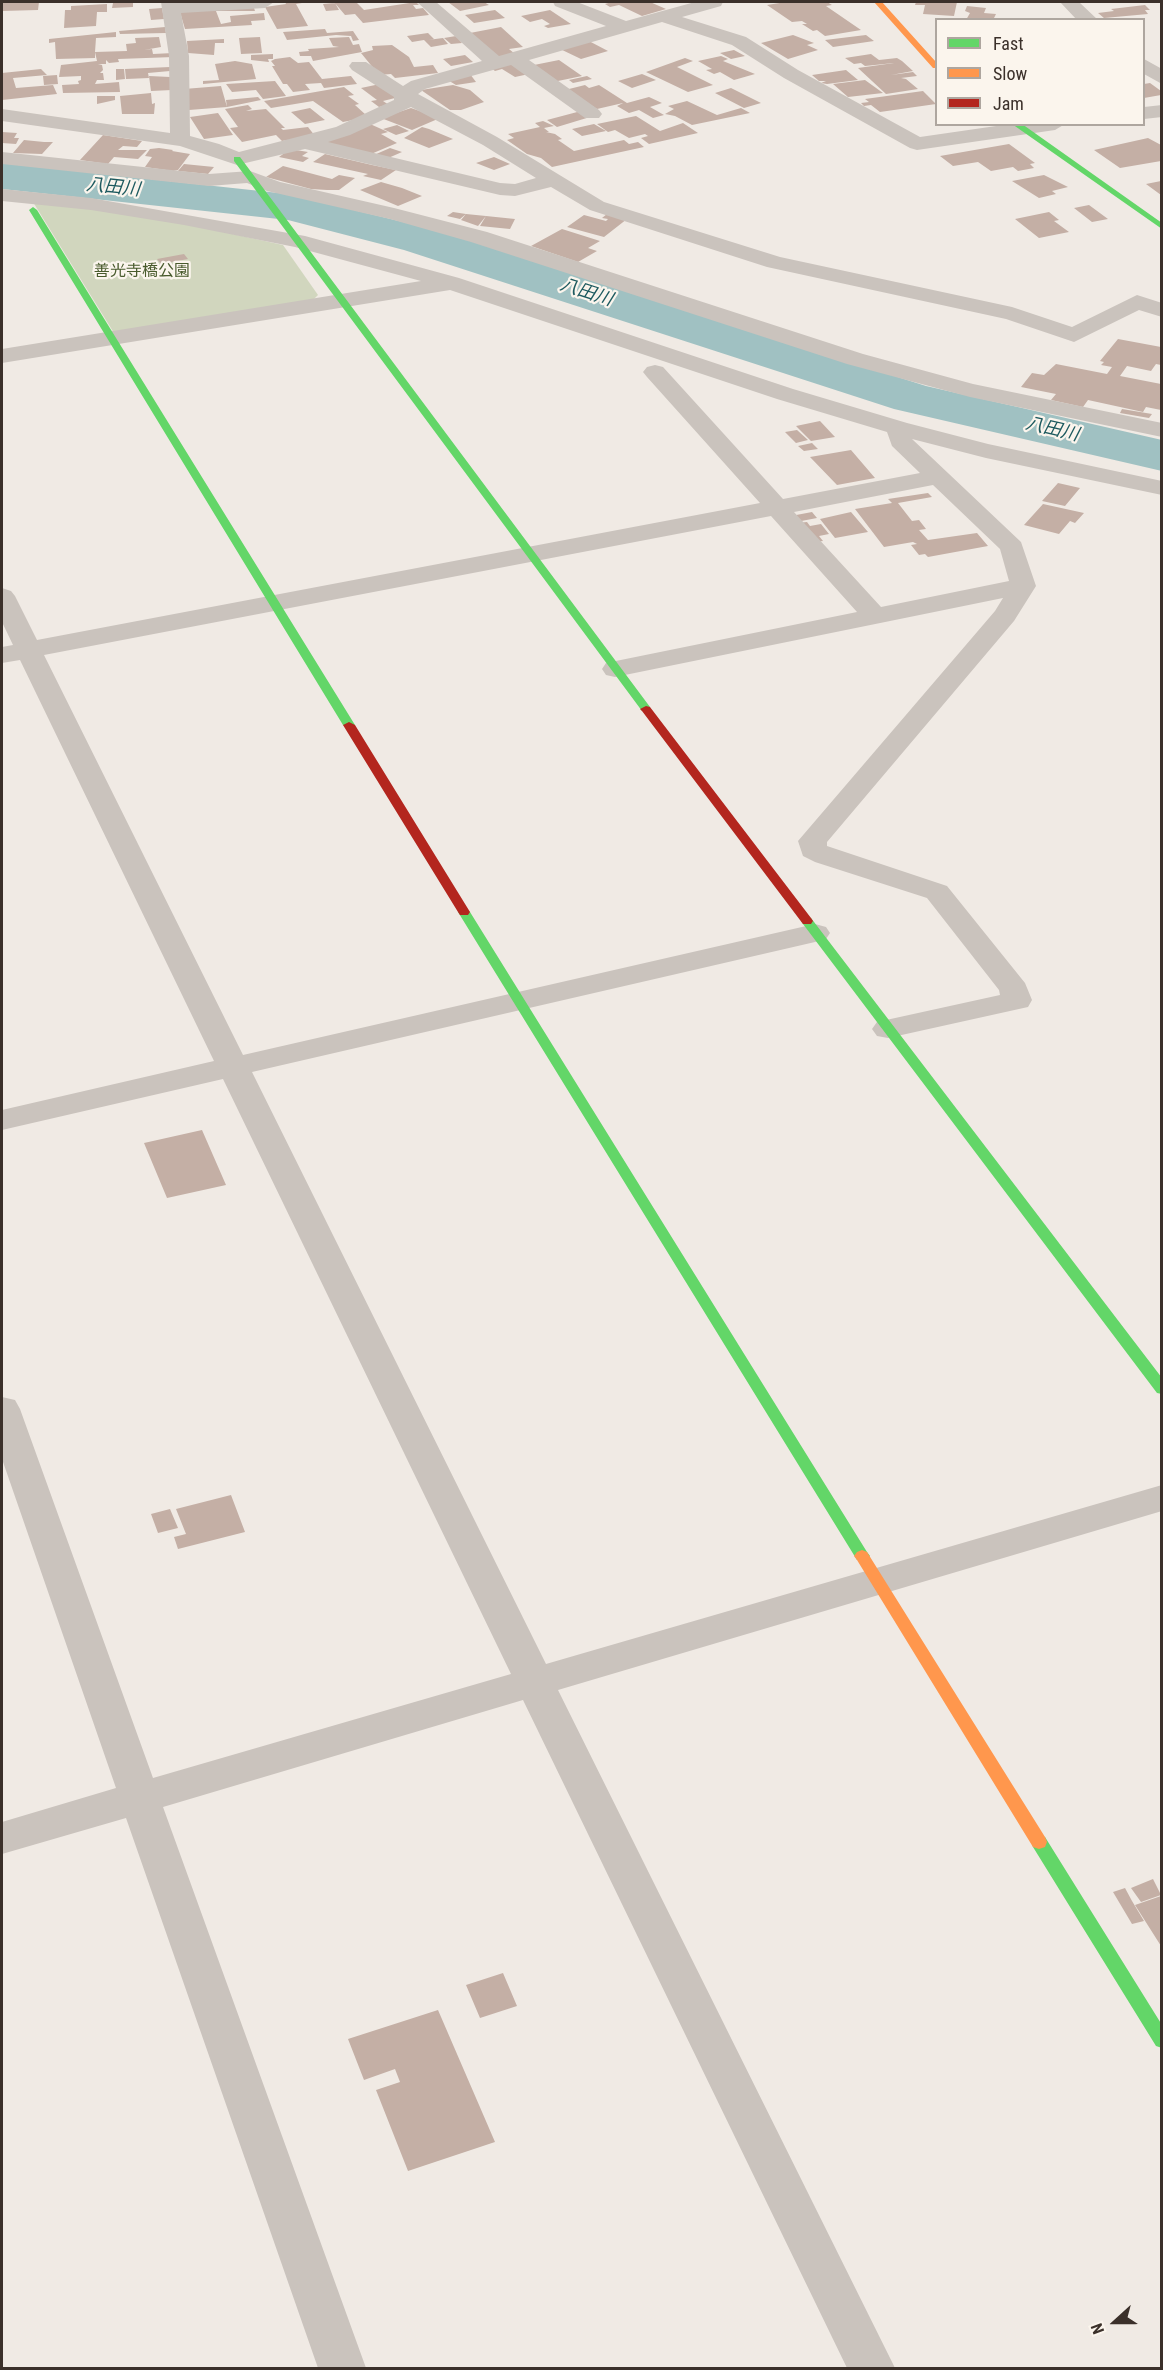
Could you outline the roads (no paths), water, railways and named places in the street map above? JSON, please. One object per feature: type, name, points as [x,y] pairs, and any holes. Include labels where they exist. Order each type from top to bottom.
[{"type":"street","points":[[180,140],[179,56],[170,5],[265,2]]},
{"type":"street","points":[[426,2],[503,60],[592,114]]},
{"type":"street","points":[[562,2],[622,26]]},
{"type":"street","points":[[404,95],[418,85],[714,2]]},
{"type":"street","points":[[878,2],[896,25],[935,65]]},
{"type":"street","points":[[1070,2],[1087,18]]},
{"type":"street","points":[[662,16],[739,41],[791,74],[917,144],[1019,127],[1161,227]]},
{"type":"street","points":[[359,66],[377,80],[490,141],[597,207],[775,262],[1011,314],[1074,335],[1137,302],[1161,310]]},
{"type":"street","points":[[1145,66],[1161,78]]},
{"type":"street","points":[[237,159],[305,143],[343,131],[404,103],[404,95]]},
{"type":"street","points":[[1145,113],[1161,111]]},
{"type":"street","points":[[2,115],[180,140],[212,148],[237,159],[529,555],[1161,1389]]},
{"type":"street","points":[[305,143],[500,189],[514,190],[553,180]]},
{"type":"street","points":[[2,158],[209,180],[250,177],[274,187],[394,214],[479,237],[855,359],[970,390],[1161,430]]},
{"type":"street","points":[[2,195],[114,208],[297,241],[451,283],[786,394],[899,428],[986,451],[1161,488]]},
{"type":"street","points":[[33,210],[1161,2041]]},
{"type":"street","points":[[2,356],[451,283]]},
{"type":"street","points":[[655,372],[874,616]]},
{"type":"street","points":[[888,1029],[1017,1000],[1014,989],[937,892],[819,854],[813,850],[812,841],[1005,615],[1023,586],[1012,547],[900,441],[899,428]]},
{"type":"street","points":[[14,652],[938,477]]},
{"type":"street","points":[[615,669],[1023,586]]},
{"type":"street","points":[[2,596],[14,652],[233,1068],[871,2368]]},
{"type":"street","points":[[2,1120],[815,933]]},
{"type":"street","points":[[2,1409],[342,2368]]},
{"type":"street","points":[[2,1838],[1161,1498]]},
{"type":"waterway","name":"八田川","points":[[2,176],[186,194],[288,207],[420,240],[912,398],[1162,456]]},
{"type":"park label","name":"善光寺橋公園","points":[[142,272]]}]
